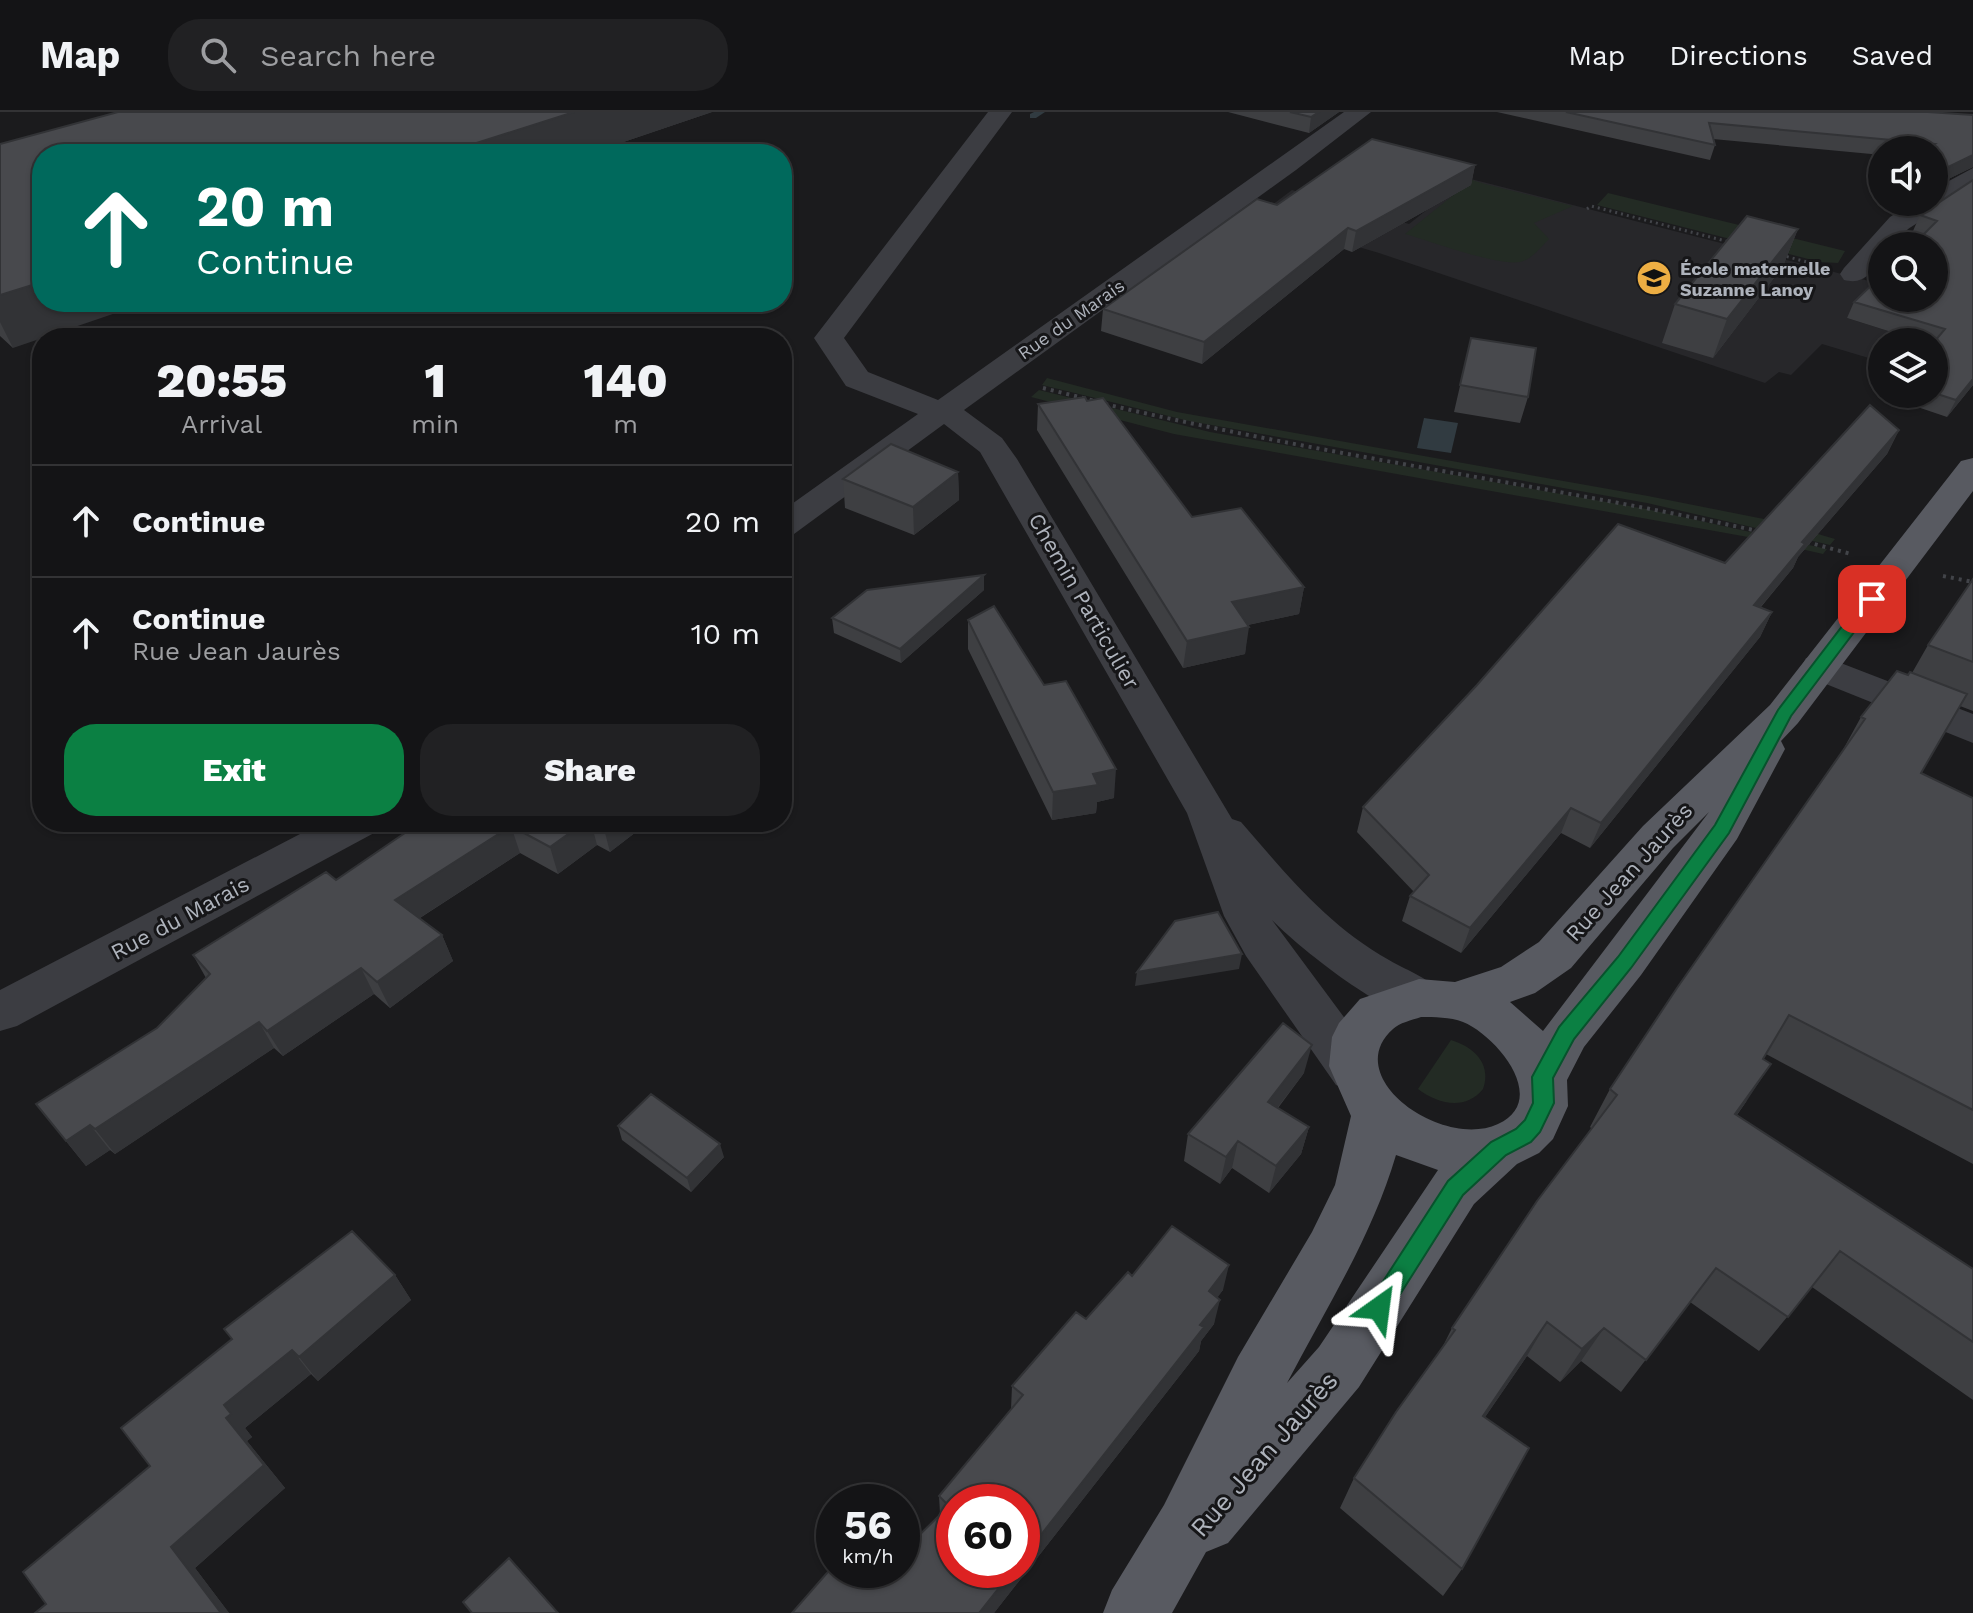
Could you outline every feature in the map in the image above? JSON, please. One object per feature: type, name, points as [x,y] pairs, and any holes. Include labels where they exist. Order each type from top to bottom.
[{"type":"main road","name":"Rue Jean Jaurès","points":[[1438,1000],[1518,980],[1555,955],[1658,837],[1784,714],[1973,468]]},
{"type":"main road","name":"Rue Jean Jaurès","points":[[1543,1077],[1567,1033],[1624,962],[1722,828],[1784,714]]},
{"type":"main road","points":[[1438,1000],[1486,1012],[1512,1029],[1532,1052],[1543,1077],[1543,1103],[1533,1126],[1524,1135],[1499,1148],[1467,1153],[1434,1148],[1402,1134],[1365,1092],[1355,1044],[1368,1021],[1390,1006],[1438,1000]]},
{"type":"main road","name":"Rue Jean Jaurès","points":[[1151,1589],[1258,1378],[1360,1193],[1370,1164],[1365,1092]]},
{"type":"main road","name":"Rue Jean Jaurès","points":[[1151,1589],[1339,1367],[1455,1188],[1499,1148]]},
{"type":"street","name":"Chemin Particulier","points":[[1000,112],[829,338],[857,379],[959,419],[980,435],[1001,459],[1208,813],[1247,916],[1262,943],[1365,1092]]},
{"type":"street","name":"Rue du Marais","points":[[792,520],[1359,112]]},
{"type":"street","points":[[1948,191],[1973,176]]},
{"type":"street","points":[[1854,274],[1899,223],[1910,216]]},
{"type":"street","points":[[1820,667],[1973,729]]},
{"type":"street","name":"Chemin Particulier","points":[[1208,813],[1298,917],[1324,940],[1367,971],[1438,1000]]},
{"type":"street","name":"Rue du Marais","points":[[0,1012],[340,832]]},
{"type":"path","points":[[1587,209],[1591,206],[1746,246]]},
{"type":"path","points":[[1777,254],[1854,274]]},
{"type":"path","points":[[992,374],[1185,424],[1655,508],[1763,532]]},
{"type":"path","points":[[1799,541],[1896,567]]},
{"type":"shaded area","name":"École maternelle Suzanne Lanoy","points":[[1467,178],[1868,281],[1868,297],[1847,318],[1879,328],[1868,328],[1868,358],[1822,344],[1791,375],[1779,372],[1765,383],[1379,253],[1256,217],[1292,190],[1409,224]]},
{"type":"shaded area","points":[[1472,180],[1573,206],[1534,223],[1549,239],[1532,256],[1520,262],[1480,257],[1405,234]]},
{"type":"shaded area","points":[[1608,193],[1845,251],[1838,263],[1820,262],[1597,205]]},
{"type":"shaded area","points":[[1047,378],[1177,412],[1648,496],[1774,521],[1835,539],[1830,545],[1647,503],[1189,421],[1042,385]]},
{"type":"shaded area","points":[[1039,390],[1210,432],[1646,509],[1827,549],[1823,554],[1748,537],[1174,434],[1031,397]]},
{"type":"shaded area","points":[[1424,418],[1458,423],[1451,453],[1417,448]]},
{"type":"shaded area","points":[[1451,1040],[1474,1052],[1485,1072],[1483,1089],[1460,1103],[1434,1098],[1418,1089]]},
{"type":"building","points":[[118,112],[574,112],[473,144],[32,144],[32,285],[0,295],[0,144]]},
{"type":"building","points":[[1290,112],[1319,112],[1311,117]]},
{"type":"building","points":[[1566,112],[1928,112],[1973,115],[1973,155],[1948,167],[1948,136],[1868,138],[1709,123],[1715,145]]},
{"type":"building","points":[[1372,139],[1475,165],[1356,231],[1348,228],[1204,342],[1103,309],[1257,199],[1277,205]]},
{"type":"building","points":[[1973,180],[1973,379],[1956,400],[1948,397],[1948,328],[1888,312],[1948,312],[1948,232],[1926,232],[1937,221],[1923,216],[1948,216],[1948,197]]},
{"type":"building","points":[[1747,216],[1798,229],[1727,319],[1675,304]]},
{"type":"building","points":[[1868,288],[1868,306],[1854,302]]},
{"type":"building","points":[[1471,338],[1536,348],[1528,397],[1460,385]]},
{"type":"building","points":[[1085,397],[1087,401],[1103,398],[1192,517],[1241,508],[1304,587],[1232,602],[1249,627],[1187,641],[1038,404]]},
{"type":"building","points":[[1868,407],[1873,408],[1899,430],[1802,542],[1805,544],[1754,605],[1772,612],[1601,823],[1571,808],[1470,928],[1410,896],[1429,875],[1363,807],[1477,685],[1618,524],[1725,563]]},
{"type":"building","points":[[891,444],[958,472],[913,507],[843,479]]},
{"type":"building","points":[[984,575],[900,649],[832,618],[867,590]]},
{"type":"building","points":[[1973,579],[1973,662],[1928,645]]},
{"type":"building","points":[[994,606],[1044,685],[1066,681],[1116,769],[1093,774],[1098,785],[1053,792],[968,620]]},
{"type":"building","points":[[1897,671],[1908,675],[1910,672],[1967,694],[1921,773],[1973,798],[1973,1110],[1789,1015],[1763,1059],[1771,1064],[1735,1114],[1973,1269],[1973,1342],[1840,1251],[1788,1317],[1716,1268],[1646,1360],[1604,1328],[1582,1349],[1547,1322],[1483,1416],[1529,1448],[1462,1569],[1354,1478],[1396,1412],[1455,1330],[1452,1328],[1537,1201],[1617,1095],[1610,1089],[1677,988],[1865,719],[1861,717]]},
{"type":"building","points":[[406,832],[502,832],[395,900],[442,935],[377,982],[361,968],[267,1031],[259,1022],[95,1129],[90,1125],[66,1141],[36,1104],[157,1028],[210,974],[193,955],[326,872],[336,880]]},
{"type":"building","points":[[522,832],[571,832],[550,847]]},
{"type":"building","points":[[1218,912],[1242,954],[1137,972],[1175,921]]},
{"type":"building","points":[[1283,1023],[1312,1045],[1268,1102],[1309,1127],[1276,1166],[1238,1141],[1226,1157],[1188,1134]]},
{"type":"building","points":[[651,1094],[720,1144],[687,1178],[618,1126]]},
{"type":"building","points":[[1172,1226],[1229,1265],[1209,1291],[1220,1300],[1200,1325],[1204,1327],[1040,1536],[1040,1484],[949,1484],[1023,1395],[1012,1386],[1076,1312],[1086,1319],[1128,1272],[1132,1276]]},
{"type":"building","points":[[352,1231],[395,1275],[299,1357],[292,1350],[224,1405],[231,1414],[226,1418],[264,1465],[171,1547],[221,1613],[35,1613],[46,1604],[23,1572],[150,1466],[121,1428],[232,1339],[224,1329]]},
{"type":"building","points":[[936,1519],[936,1588],[999,1588],[979,1613],[792,1613],[816,1586],[816,1588],[920,1588],[920,1534]]},
{"type":"building","points":[[509,1558],[558,1613],[472,1613],[463,1602]]},
{"type":"waterway","points":[[1033,116],[1041,112]]},
{"type":"place","name":"École maternelle Suzanne Lanoy","points":[[1654,278]]},
{"type":"route","points":[[1379,1308],[1455,1188],[1499,1148],[1512,1143],[1533,1126],[1543,1103],[1543,1077],[1567,1033],[1624,962],[1722,828],[1784,714],[1872,599]]}]
